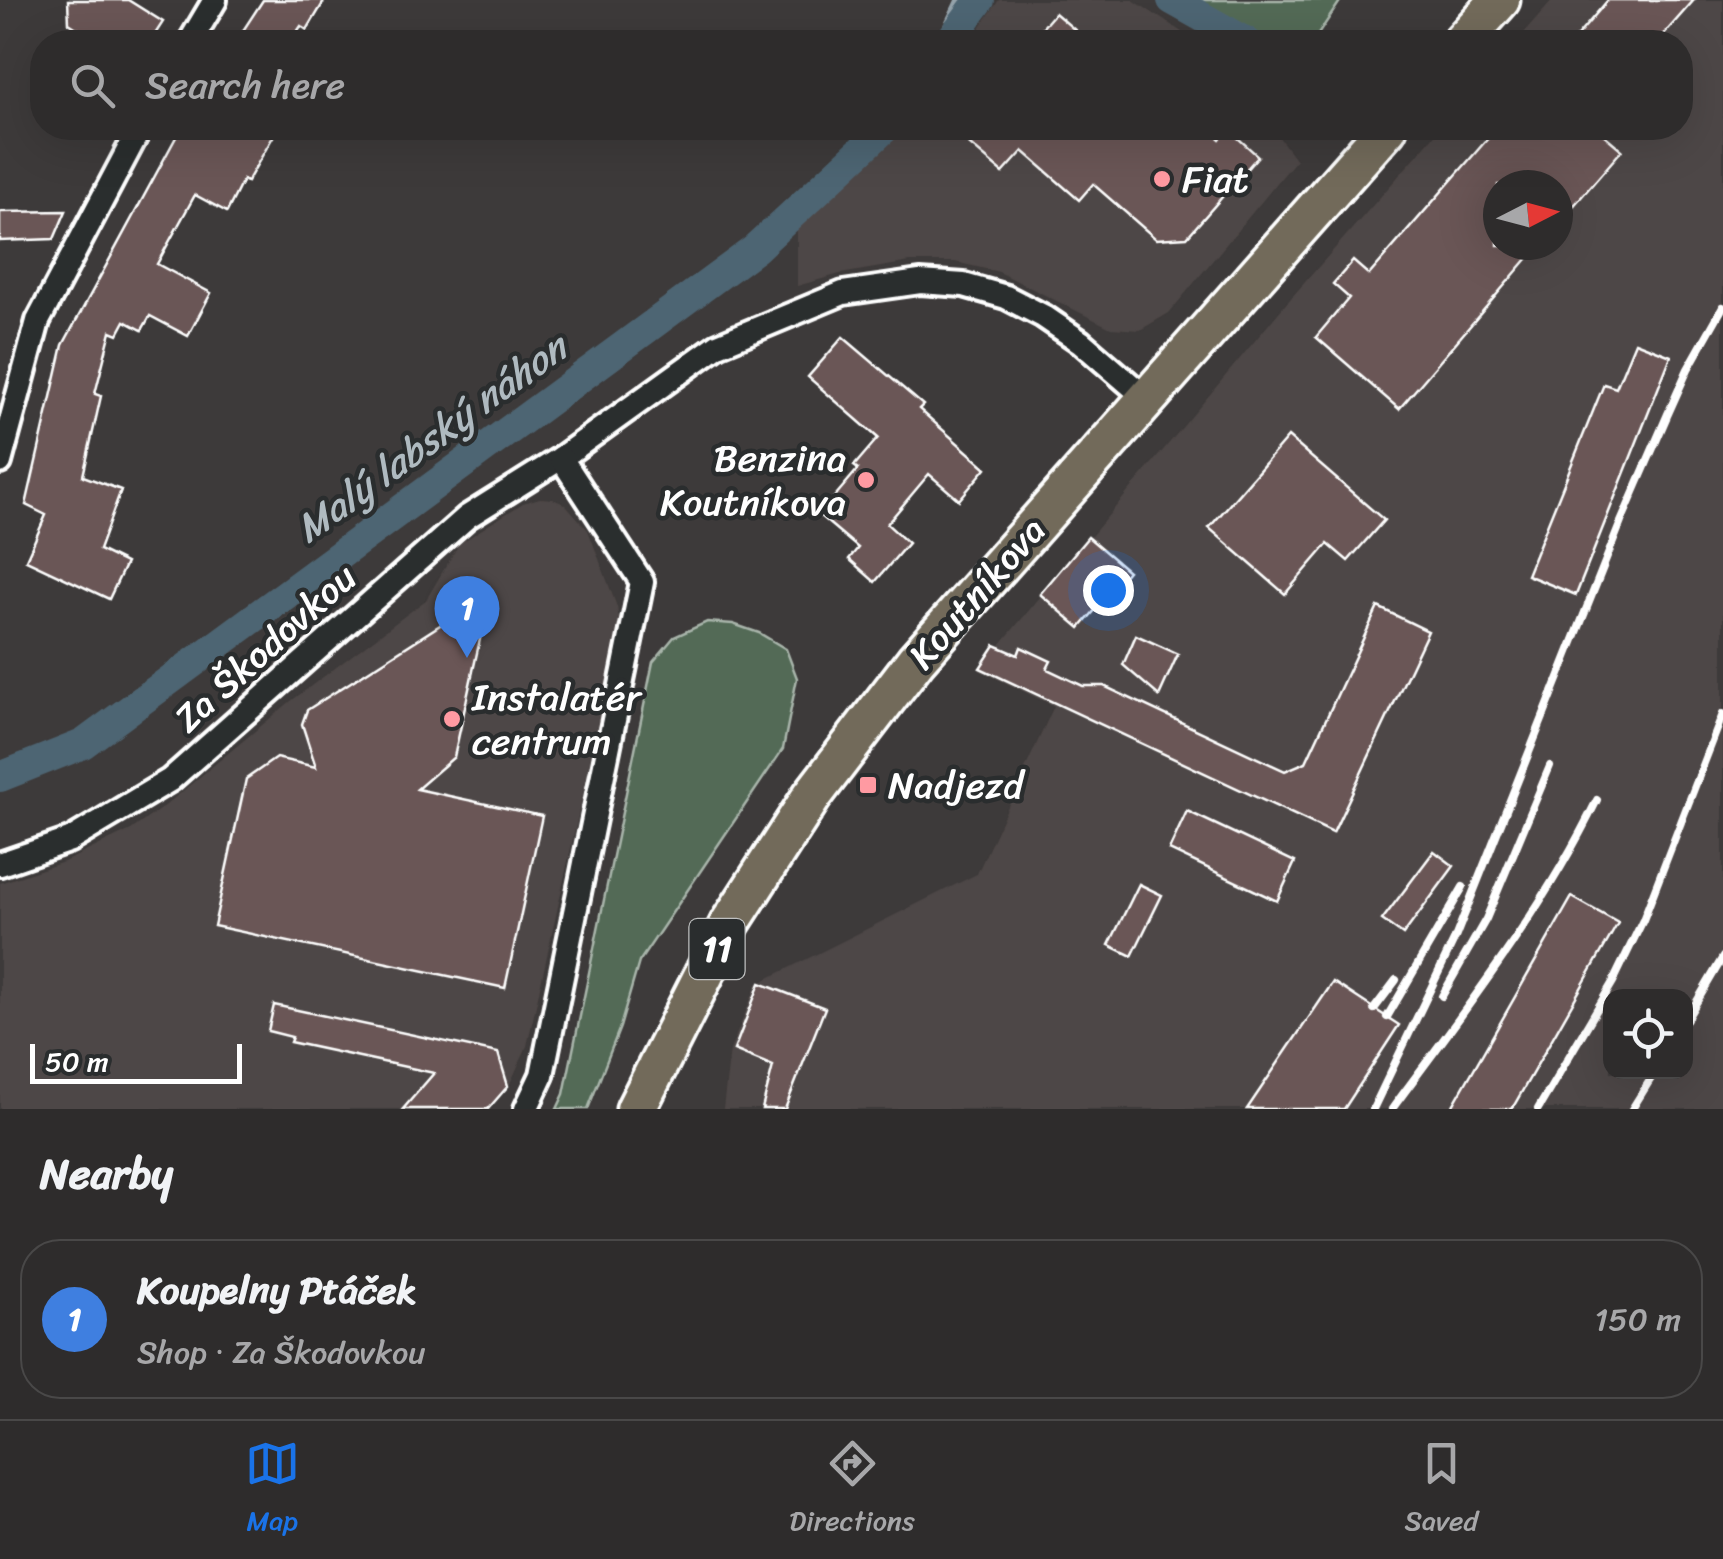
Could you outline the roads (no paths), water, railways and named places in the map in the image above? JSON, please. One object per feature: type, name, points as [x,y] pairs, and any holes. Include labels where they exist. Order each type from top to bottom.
[{"type":"main road","points":[[1473,30],[1500,0]]},
{"type":"main road","name":"Koutníkova","points":[[636,1109],[730,923],[812,796],[916,660],[1377,140]]},
{"type":"street","points":[[197,30],[215,0]]},
{"type":"street","points":[[0,462],[38,320],[134,140]]},
{"type":"street","name":"Za Škodovkou","points":[[0,864],[70,840],[170,780],[467,517],[561,458],[718,346],[843,292],[920,282],[964,285],[1025,306],[1080,342],[1148,400]]},
{"type":"street","points":[[526,1109],[542,1075],[642,582],[561,458]]},
{"type":"waterway","points":[[946,30],[960,0]]},
{"type":"waterway","name":"Malý labský náhon","points":[[958,30],[980,0]]},
{"type":"waterway","name":"Malý labský náhon","points":[[1172,0],[1226,30]]},
{"type":"waterway","name":"Malý labský náhon","points":[[0,777],[83,744],[755,249],[872,140]]},
{"type":"railway","points":[[1373,1109],[1455,938],[1667,416],[1723,307]]},
{"type":"railway","points":[[1538,1109],[1613,982],[1643,920],[1723,714]]},
{"type":"railway","points":[[1442,996],[1486,919],[1550,766]]},
{"type":"railway","points":[[1392,1109],[1527,921],[1597,800]]},
{"type":"railway","points":[[1387,1017],[1463,887]]},
{"type":"railway","points":[[1693,1008],[1723,957]]},
{"type":"railway","points":[[1374,1009],[1396,980]]},
{"type":"railway","points":[[1632,1109],[1651,1079]]},
{"type":"place","name":"Fiat","points":[[1162,179]]},
{"type":"place","name":"Benzina Koutníkova","points":[[866,480]]},
{"type":"place","name":"Koupelny Ptáček","points":[[467,658]]},
{"type":"place","name":"Instalatér centrum","points":[[452,719]]},
{"type":"place","name":"Nadjezd","points":[[868,785]]}]
